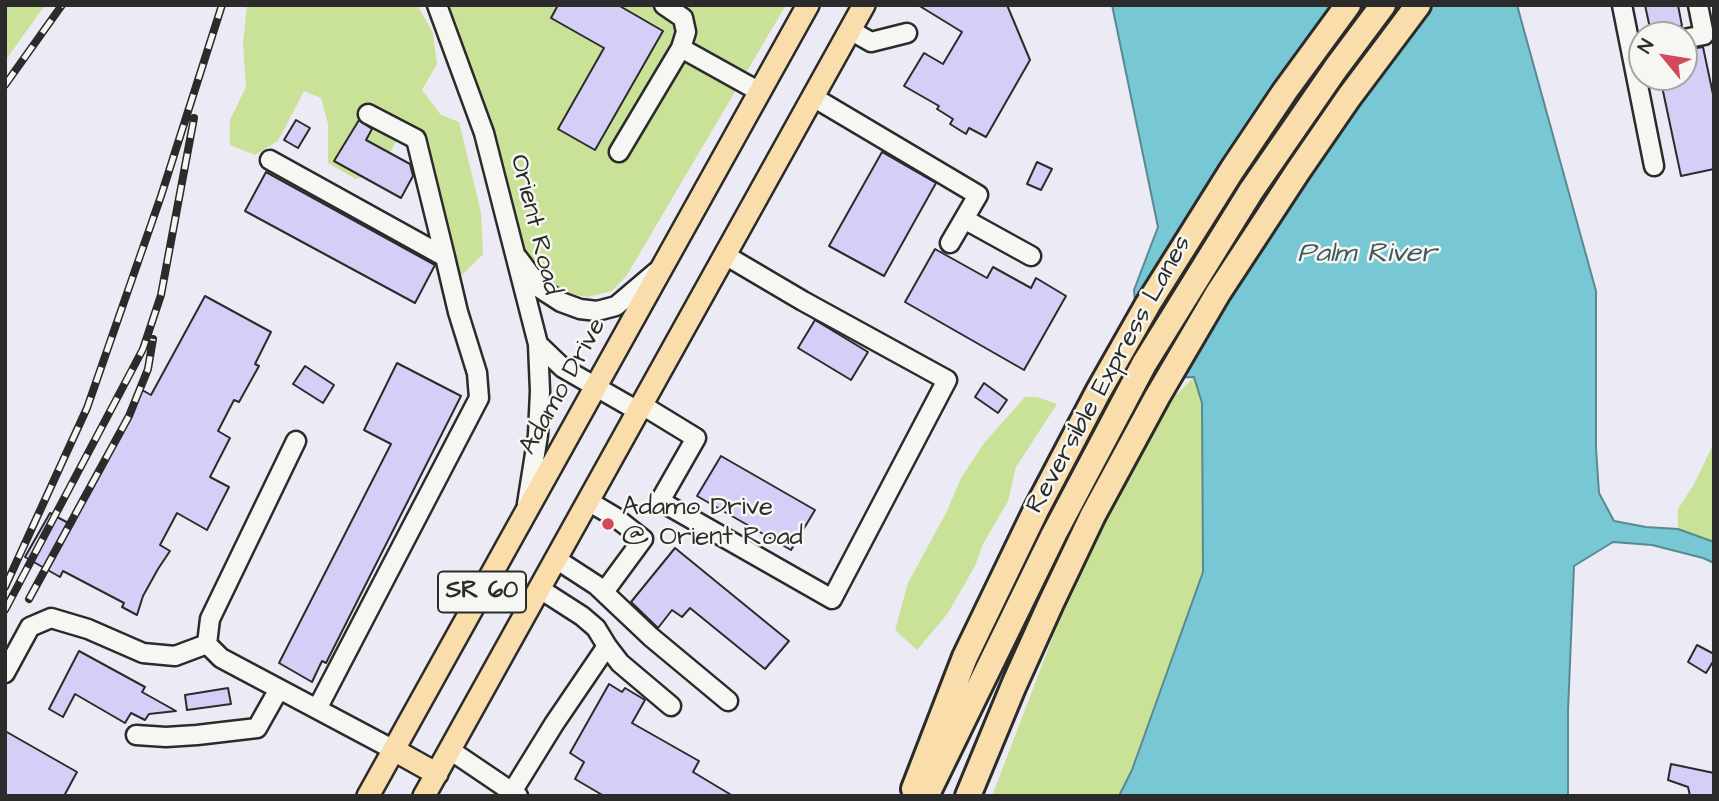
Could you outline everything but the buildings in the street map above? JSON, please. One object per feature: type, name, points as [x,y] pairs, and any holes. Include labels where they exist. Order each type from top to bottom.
[{"type":"highway","points":[[911,796],[965,657],[1036,510],[1098,392],[1148,304],[1232,170],[1348,5]]},
{"type":"highway","name":"Reversible Express Lanes","points":[[926,796],[1060,523],[1151,353],[1251,191],[1383,5]]},
{"type":"highway","points":[[968,796],[1051,603],[1093,515],[1157,397],[1218,293],[1298,171],[1418,5]]},
{"type":"main road","name":"Adamo Drive","points":[[368,796],[808,5]]},
{"type":"main road","name":"SR 60","points":[[432,789],[450,750],[864,5]]},
{"type":"main road","points":[[394,750],[432,789]]},
{"type":"street","name":"Orient Road","points":[[438,5],[484,133],[538,344],[538,435],[525,516]]},
{"type":"street","points":[[619,152],[681,48],[686,32],[683,19],[664,5]]},
{"type":"street","points":[[1622,5],[1628,23]]},
{"type":"street","points":[[1698,5],[1704,35],[1698,36]]},
{"type":"street","points":[[850,30],[871,42],[907,33]]},
{"type":"street","points":[[681,48],[760,92]]},
{"type":"street","points":[[1643,91],[1654,166]]},
{"type":"street","points":[[813,97],[978,195],[950,243]]},
{"type":"street","points":[[317,709],[479,398],[477,373],[458,312],[416,139],[368,114]]},
{"type":"street","points":[[270,160],[445,257]]},
{"type":"street","points":[[964,219],[1031,256]]},
{"type":"street","points":[[513,252],[541,289],[561,302],[580,309],[597,311],[616,306],[662,268]]},
{"type":"street","points":[[538,344],[563,368],[596,388],[696,438],[660,501],[832,599],[947,380],[725,255]]},
{"type":"street","points":[[207,644],[210,619],[296,441]]},
{"type":"street","points":[[588,501],[615,517],[643,539],[604,592]]},
{"type":"street","points":[[556,559],[604,592],[652,637],[728,701]]},
{"type":"street","points":[[540,589],[596,628],[620,663],[671,706]]},
{"type":"street","points":[[5,673],[30,627],[51,618],[88,629],[143,653],[175,656],[207,644]]},
{"type":"street","points":[[207,644],[221,658],[394,750]]},
{"type":"street","points":[[450,750],[515,794],[554,724],[607,646]]},
{"type":"street","points":[[136,736],[197,735],[257,728],[279,689]]},
{"type":"green space","points":[[5,5],[45,5],[5,61]]},
{"type":"green space","points":[[247,5],[417,5],[433,33],[437,64],[422,90],[441,115],[459,122],[481,212],[483,254],[461,276],[442,246],[428,167],[399,136],[381,169],[356,179],[328,163],[328,124],[321,98],[304,91],[278,141],[255,155],[230,145],[230,120],[246,87],[243,44]]},
{"type":"green space","points":[[439,5],[786,5],[627,275],[612,291],[587,297],[561,292],[527,267]]},
{"type":"green space","points":[[1194,377],[1202,403],[1203,572],[1132,771],[1119,796],[992,796],[1065,605],[1124,477],[1166,405]]},
{"type":"green space","points":[[1025,397],[1037,397],[1057,404],[1016,467],[1008,501],[983,544],[975,566],[948,613],[917,650],[895,630],[908,583],[947,511],[961,478],[984,443]]},
{"type":"green space","points":[[1714,443],[1714,542],[1678,529],[1678,509],[1693,486]]},
{"type":"water","name":"Palm River","points":[[1112,5],[1517,5],[1596,291],[1596,448],[1599,493],[1614,521],[1678,529],[1714,542],[1714,563],[1652,545],[1613,542],[1574,566],[1568,711],[1568,796],[1119,796],[1132,770],[1203,572],[1202,403],[1194,377],[1154,378],[1138,337],[1134,290],[1158,227]]},
{"type":"railway","points":[[5,85],[62,5]]},
{"type":"railway","points":[[5,587],[87,408],[161,196],[222,5]]},
{"type":"railway","points":[[5,610],[143,349],[161,295],[194,118]]},
{"type":"railway","points":[[29,599],[129,416],[148,369],[153,339]]},
{"type":"place","name":"Adamo Drive @ Orient Road","points":[[608,524]]}]
